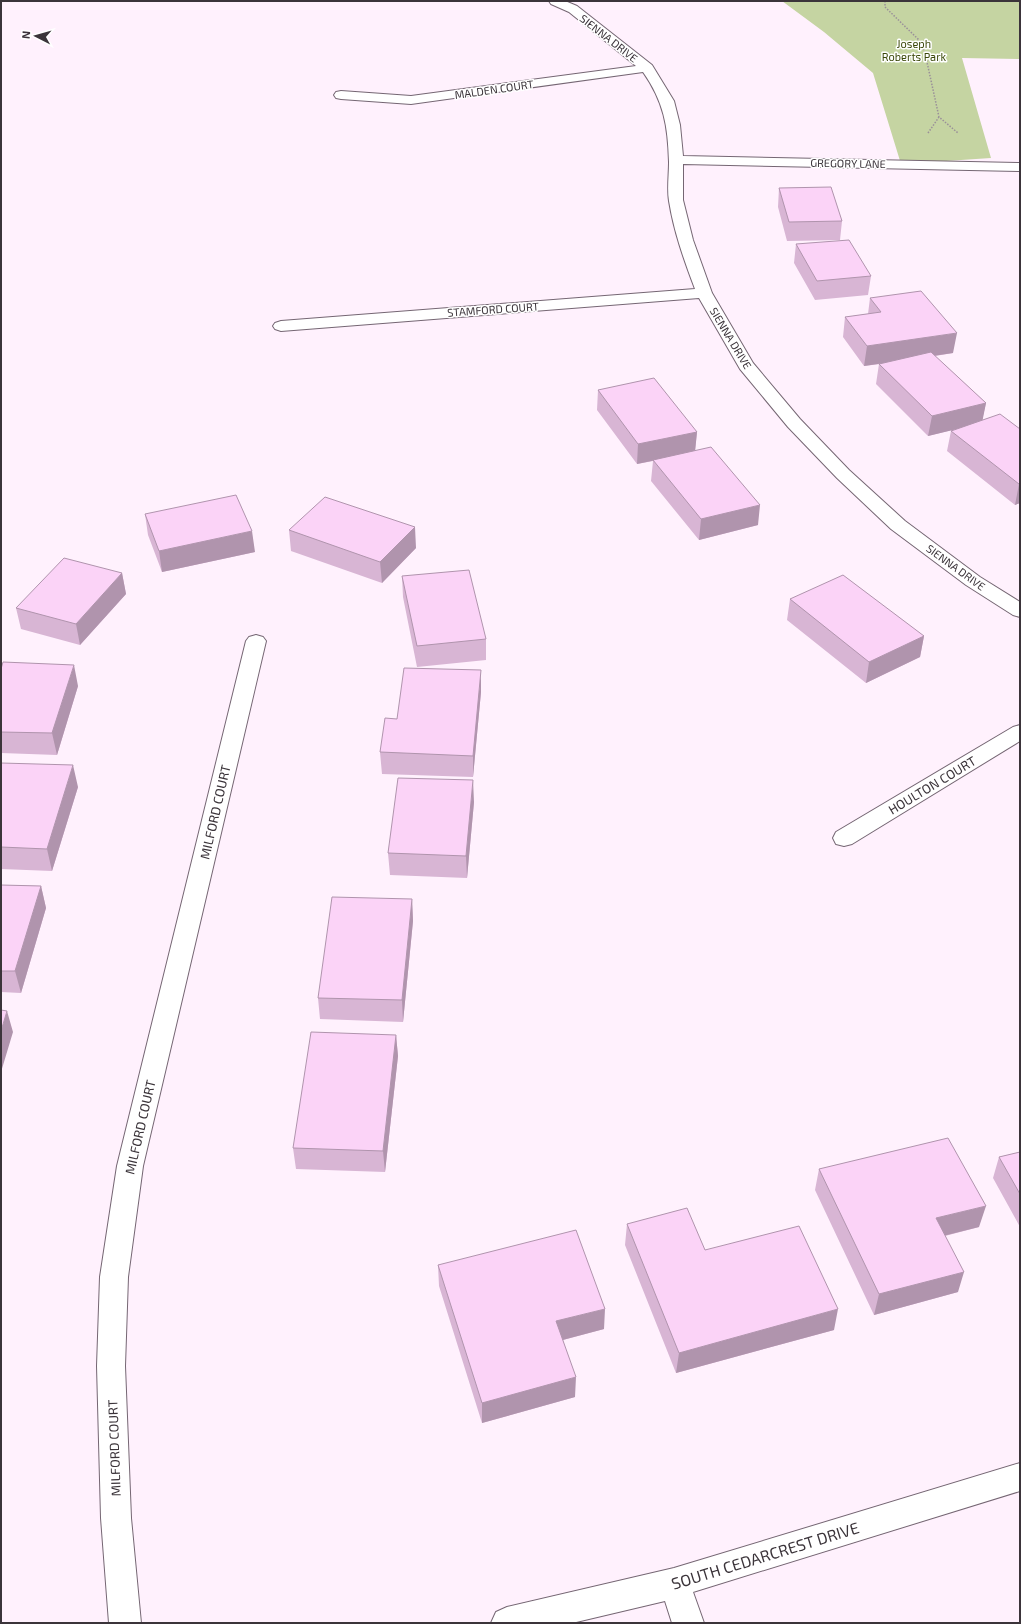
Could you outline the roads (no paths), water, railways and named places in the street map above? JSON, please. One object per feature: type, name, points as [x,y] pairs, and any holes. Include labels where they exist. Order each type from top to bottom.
[{"type":"street","name":"SIENNA DRIVE","points":[[555,1],[573,9],[647,68],[658,84],[667,102],[673,124],[676,160],[676,200],[685,240],[704,293],[746,365],[794,423],[843,474],[898,525],[973,581],[1020,611]]},
{"type":"street","name":"MALDEN COURT","points":[[341,96],[411,100],[647,68]]},
{"type":"street","name":"GREGORY LANE","points":[[676,160],[1020,167]]},
{"type":"street","name":"STAMFORD COURT","points":[[281,326],[704,293]]},
{"type":"street","name":"MILFORD COURT","points":[[125,1623],[116,1510],[111,1366],[114,1277],[130,1166],[256,641]]},
{"type":"street","name":"HOULTON COURT","points":[[844,838],[1020,732]]},
{"type":"street","name":"SOUTH CEDARCREST DRIVE","points":[[507,1623],[674,1583],[1020,1477]]},
{"type":"street","points":[[674,1583],[688,1623]]},
{"type":"park label","name":"Joseph Roberts Park","points":[[914,49]]}]
